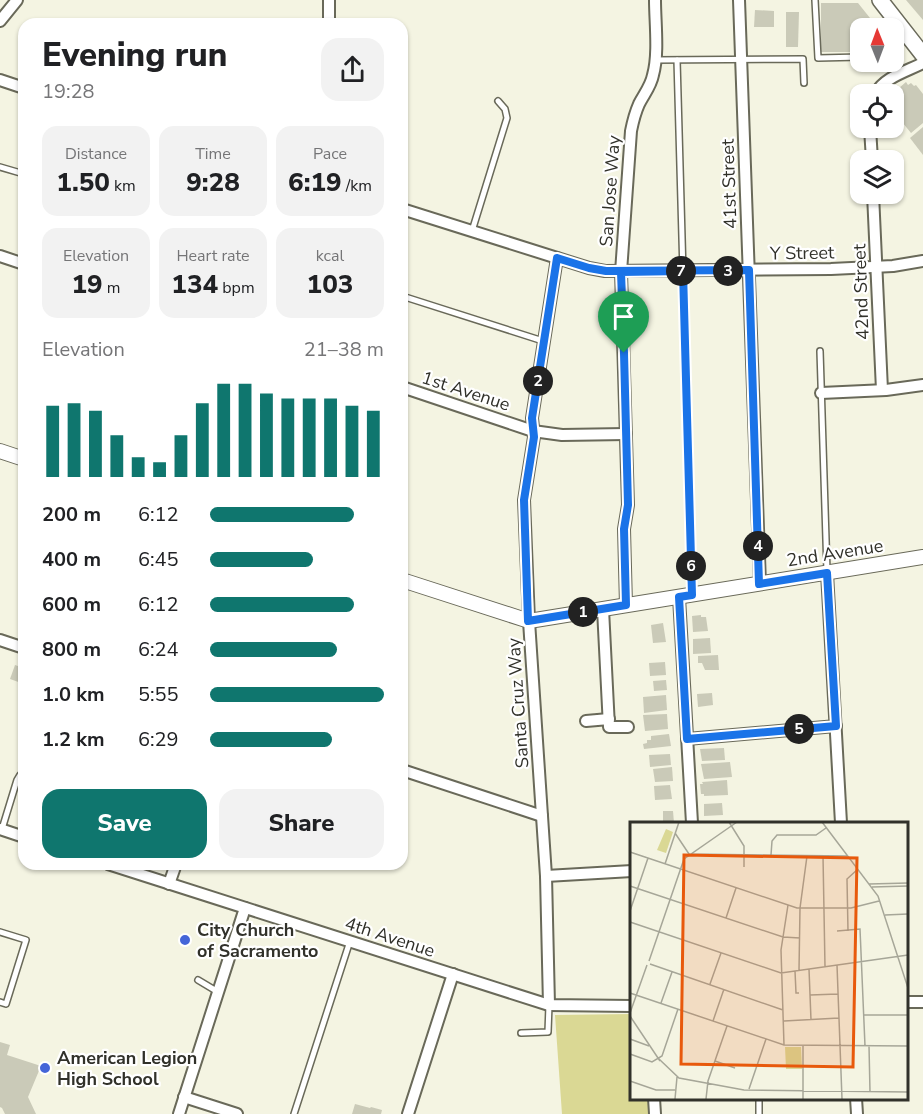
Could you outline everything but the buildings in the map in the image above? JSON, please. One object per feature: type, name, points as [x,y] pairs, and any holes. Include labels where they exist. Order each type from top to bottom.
[{"type":"main road","points":[[880,0],[923,55]]},
{"type":"street","points":[[0,21],[17,0]]},
{"type":"street","points":[[329,0],[329,18]]},
{"type":"street","name":"San Jose Way","points":[[626,605],[624,529],[628,505],[621,272],[633,118],[654,73],[655,0]]},
{"type":"street","name":"41st Street","points":[[739,0],[759,584]]},
{"type":"street","points":[[883,84],[891,77],[923,63]]},
{"type":"street","points":[[0,80],[18,86]]},
{"type":"street","name":"42nd Street","points":[[873,204],[882,390]]},
{"type":"street","name":"Y Street","points":[[408,210],[589,268],[621,272],[876,267],[923,261]]},
{"type":"street","points":[[0,256],[18,262]]},
{"type":"street","name":"Santa Cruz Way","points":[[549,1005],[546,876],[528,621],[524,500],[534,437],[532,418],[557,258]]},
{"type":"street","points":[[821,393],[923,385]]},
{"type":"street","name":"1st Avenue","points":[[408,389],[533,431],[562,435],[626,434]]},
{"type":"street","points":[[0,451],[18,457]]},
{"type":"street","name":"2nd Avenue","points":[[408,582],[528,621],[923,557]]},
{"type":"street","points":[[827,573],[841,822]]},
{"type":"street","points":[[685,596],[687,739],[692,822]]},
{"type":"street","points":[[603,609],[609,727],[628,727]]},
{"type":"street","points":[[0,640],[18,646]]},
{"type":"street","points":[[586,721],[609,719]]},
{"type":"street","points":[[687,739],[836,726]]},
{"type":"street","points":[[408,772],[542,816]]},
{"type":"street","points":[[1,829],[18,835]]},
{"type":"street","name":"4th Avenue","points":[[126,870],[549,1005],[630,1005]]},
{"type":"street","points":[[169,884],[174,870]]},
{"type":"street","points":[[546,876],[630,871]]},
{"type":"street","points":[[179,1114],[245,908]]},
{"type":"street","points":[[408,1114],[453,974]]},
{"type":"street","points":[[184,1097],[237,1114]]},
{"type":"street","points":[[654,1099],[655,1114]]},
{"type":"street","points":[[856,1099],[857,1114]]},
{"type":"lane","points":[[815,0],[818,58],[850,57]]},
{"type":"lane","points":[[655,60],[803,59],[804,83]]},
{"type":"lane","points":[[677,60],[683,271],[685,596]]},
{"type":"lane","points":[[472,231],[507,118],[505,109],[498,101]]},
{"type":"lane","points":[[0,167],[18,172]]},
{"type":"lane","points":[[408,298],[544,341]]},
{"type":"lane","points":[[820,351],[827,573]]},
{"type":"lane","points":[[1,829],[18,778]]},
{"type":"lane","points":[[0,932],[26,940],[6,1004],[0,1002]]},
{"type":"lane","points":[[294,1114],[350,941]]},
{"type":"lane","points":[[198,980],[218,992]]},
{"type":"lane","points":[[521,1033],[548,1032],[549,1005]]},
{"type":"shaded area","points":[[630,1014],[630,1099],[649,1099],[650,1114],[562,1114],[555,1015]]},
{"type":"place","name":"City Church of Sacramento","points":[[185,940]]},
{"type":"place","name":"American Legion High School","points":[[45,1068]]},
{"type":"route","points":[[624,353],[621,272],[683,271],[692,595],[679,597],[687,739],[836,726],[827,573],[759,584],[749,270],[683,271],[621,272],[589,268],[557,258],[532,418],[534,437],[524,500],[528,621],[626,605],[624,529],[628,505],[624,353]]}]
